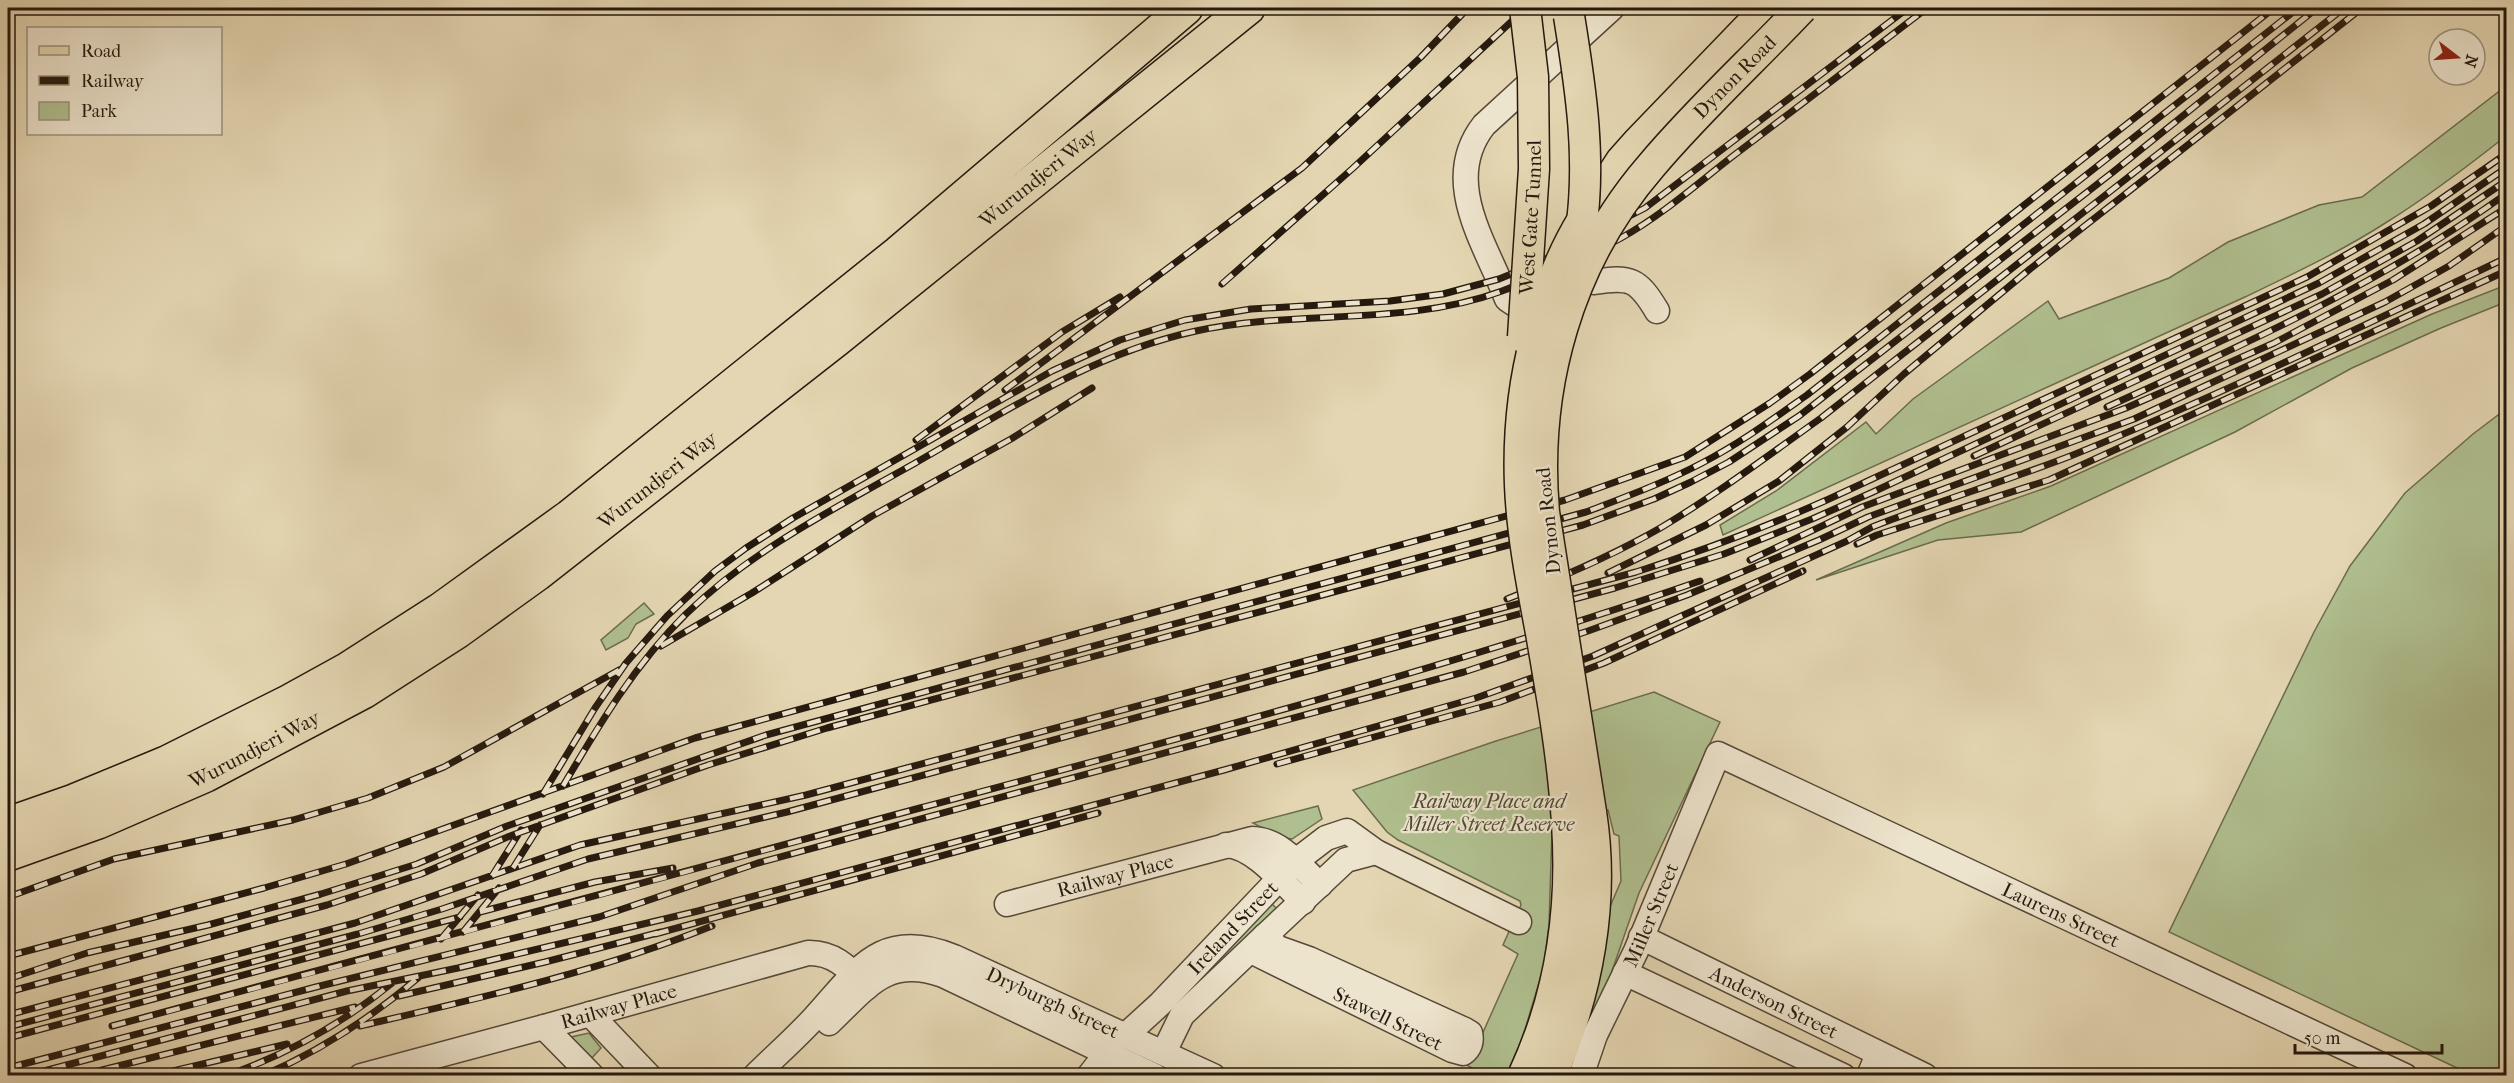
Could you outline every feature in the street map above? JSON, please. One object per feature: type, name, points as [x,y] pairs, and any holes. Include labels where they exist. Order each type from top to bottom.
[{"type":"highway","name":"Wurundjeri Way","points":[[8,824],[74,801],[176,758],[339,674],[440,610],[569,517],[898,253],[1186,8]]},
{"type":"highway","name":"Wurundjeri Way","points":[[8,854],[98,822],[206,775],[363,692],[458,631],[537,574],[827,347],[1248,8]]},
{"type":"main road","name":"West Gate Tunnel","points":[[1521,427],[1526,282],[1534,169],[1532,69],[1525,8]]},
{"type":"main road","points":[[1564,318],[1583,219],[1585,135],[1580,84],[1567,8]]},
{"type":"main road","name":"Dynon Road","points":[[1551,1076],[1576,1010],[1591,938],[1596,880],[1556,717],[1527,551],[1520,487],[1521,427],[1527,372],[1545,302],[1562,258],[1607,181],[1637,142],[1767,8]]},
{"type":"main road","name":"Dynon Road","points":[[1523,1076],[1544,1026],[1562,958],[1579,817],[1541,477],[1548,392],[1564,318],[1588,259],[1640,180],[1802,8]]},
{"type":"street","points":[[1519,307],[1507,299],[1471,214],[1465,183],[1465,166],[1469,151],[1484,125],[1612,8]]},
{"type":"street","points":[[1594,282],[1619,278],[1629,280],[1646,291],[1657,310]]},
{"type":"street","name":"Miller Street","points":[[1581,1076],[1595,1035],[1641,937],[1718,754]]},
{"type":"street","name":"Laurens Street","points":[[1718,754],[2405,1076]]},
{"type":"street","name":"Ireland Street","points":[[1125,1036],[1164,999],[1296,861],[1326,838],[1347,831],[1376,852]]},
{"type":"street","name":"Railway Place","points":[[1007,904],[1244,840],[1259,839],[1274,844],[1296,861],[1311,894]]},
{"type":"street","points":[[1226,845],[1250,853],[1278,879],[1311,894]]},
{"type":"street","points":[[1376,852],[1519,922]]},
{"type":"street","name":"Ireland Street","points":[[1164,1052],[1182,1015],[1346,860],[1376,852]]},
{"type":"street","name":"Anderson Street","points":[[1641,937],[1704,969],[1874,1065],[1912,1073]]},
{"type":"street","name":"Stawell Street","points":[[1258,944],[1278,948],[1308,959],[1465,1030],[1470,1033],[1468,1048],[1463,1053],[1452,1050],[1258,944]]},
{"type":"street","name":"Railway Place","points":[[361,1076],[808,953],[830,956],[860,980]]},
{"type":"street","name":"Dryburgh Street","points":[[860,980],[882,975],[891,961],[911,968],[934,972],[1125,1036],[1213,1076]]},
{"type":"street","points":[[1687,1004],[1704,969]]},
{"type":"street","name":"Anderson Street","points":[[1625,973],[1843,1076]]},
{"type":"street","points":[[755,1076],[782,1062],[860,980]]},
{"type":"street","name":"Dryburgh Street","points":[[1035,1007],[1138,1072]]},
{"type":"street","points":[[590,1014],[650,1076]]},
{"type":"street","points":[[544,1027],[592,1076]]},
{"type":"street","points":[[1089,1076],[1107,1053]]},
{"type":"green space","points":[[2506,86],[2506,136],[2418,202],[2353,243],[2245,297],[1723,535],[1720,525],[1776,491],[1866,422],[1876,434],[1913,399],[2048,301],[2059,319],[2169,278],[2228,242],[2319,205],[2362,197]]},
{"type":"green space","points":[[2506,285],[2506,302],[2352,368],[2235,432],[2021,532],[1938,540],[1816,580],[1946,523],[2051,486],[2432,314]]},
{"type":"green space","points":[[2506,409],[2506,1075],[2474,1076],[2169,932],[2314,632],[2350,566],[2405,493],[2473,434]]},
{"type":"green space","points":[[644,603],[654,614],[636,624],[628,638],[606,650],[601,640]]},
{"type":"green space","name":"Railway Place and Miller Street Reserve","points":[[1654,692],[1720,722],[1639,893],[1594,1023],[1587,1019],[1606,916],[1621,881],[1619,836],[1614,834],[1608,810],[1552,830],[1549,924],[1544,966],[1523,1036],[1507,1075],[1479,1075],[1480,1072],[1468,1066],[1518,954],[1503,945],[1521,905],[1520,901],[1398,840],[1387,832],[1353,790],[1496,741]]},
{"type":"green space","points":[[1318,806],[1322,819],[1292,839],[1279,837],[1253,823]]},
{"type":"green space","points":[[1267,899],[1278,910],[1172,1016],[1162,1012]]},
{"type":"green space","points":[[589,1033],[601,1048],[592,1058],[571,1037]]},
{"type":"railway","points":[[1005,390],[1302,168],[1421,57],[1468,8]]},
{"type":"railway","points":[[1222,284],[1352,169],[1526,8]]},
{"type":"railway","points":[[543,794],[595,708],[626,663],[667,616],[715,571],[793,518],[1052,371],[1120,340],[1185,320],[1251,309],[1390,301],[1443,294],[1499,279],[1538,263],[1645,208],[1908,8]]},
{"type":"railway","points":[[563,786],[604,718],[650,653],[686,614],[712,591],[739,569],[796,531],[1017,404],[1086,369],[1122,354],[1196,331],[1234,324],[1389,314],[1427,309],[1465,302],[1519,284],[1615,241],[1650,220],[1927,8]]},
{"type":"railway","points":[[8,956],[346,864],[695,738],[1565,500],[1685,457],[1770,403],[1810,374],[2274,8]]},
{"type":"railway","points":[[8,979],[87,953],[208,925],[321,894],[417,864],[507,826],[766,735],[1586,512],[1659,483],[1729,448],[1807,395],[2298,8]]},
{"type":"railway","points":[[8,992],[327,905],[421,874],[510,836],[708,765],[827,728],[1583,525],[1654,499],[1729,462],[1799,416],[2113,172],[2317,8]]},
{"type":"railway","points":[[1507,599],[1586,566],[1643,538],[1743,474],[1821,418],[2344,8]]},
{"type":"railway","points":[[1608,573],[1706,525],[1779,481],[1847,427],[1904,374],[2030,269],[2362,8]]},
{"type":"railway","points":[[8,1015],[355,923],[580,845],[806,795],[1636,572],[1685,556],[1829,499],[2307,277],[2431,206],[2506,154]]},
{"type":"railway","points":[[8,1027],[358,934],[442,909],[588,859],[787,812],[1615,588],[1724,554],[1873,492],[2319,283],[2424,224],[2506,168]]},
{"type":"railway","points":[[1974,456],[2322,294],[2417,241],[2506,181]]},
{"type":"railway","points":[[2107,407],[2210,360],[2362,284],[2411,256],[2506,194]]},
{"type":"railway","points":[[1750,560],[1862,507],[2126,408],[2274,343],[2393,280],[2506,208]]},
{"type":"railway","points":[[8,1068],[316,987],[599,917],[758,863],[1464,672],[1588,631],[1687,595],[1868,517],[2134,419],[2385,302],[2449,266],[2506,226]]},
{"type":"railway","points":[[25,1076],[347,991],[458,968],[698,911],[1224,770],[1476,698],[1593,656],[1847,541],[1872,527],[2073,455],[2128,432],[2291,360],[2506,258]]},
{"type":"railway","points":[[1857,544],[1877,535],[2049,480],[2506,271]]},
{"type":"railway","points":[[916,440],[1062,332],[1120,297]]},
{"type":"railway","points":[[661,646],[752,593],[872,516],[1011,439],[1092,388]]},
{"type":"railway","points":[[1277,764],[1500,702],[1604,663],[1803,571]]},
{"type":"railway","points":[[112,1026],[1312,701],[1507,644],[1700,581]]},
{"type":"railway","points":[[8,897],[114,859],[293,820],[368,798],[444,767],[619,670]]},
{"type":"railway","points":[[655,934],[1098,813]]},
{"type":"railway","points":[[513,868],[540,825]]},
{"type":"railway","points":[[492,876],[521,830]]},
{"type":"railway","points":[[480,912],[595,882],[673,868]]},
{"type":"railway","points":[[463,932],[499,888]]},
{"type":"railway","points":[[441,939],[478,895]]},
{"type":"railway","points":[[8,1038],[460,917]]},
{"type":"railway","points":[[360,1026],[582,970],[712,926]]},
{"type":"railway","points":[[399,996],[661,932]]},
{"type":"railway","points":[[262,1076],[325,1044],[382,1006],[419,977]]},
{"type":"railway","points":[[225,1076],[248,1068],[313,1037],[353,1012],[392,983]]},
{"type":"railway","points":[[78,1076],[355,1007]]},
{"type":"railway","points":[[152,1076],[287,1044]]}]
